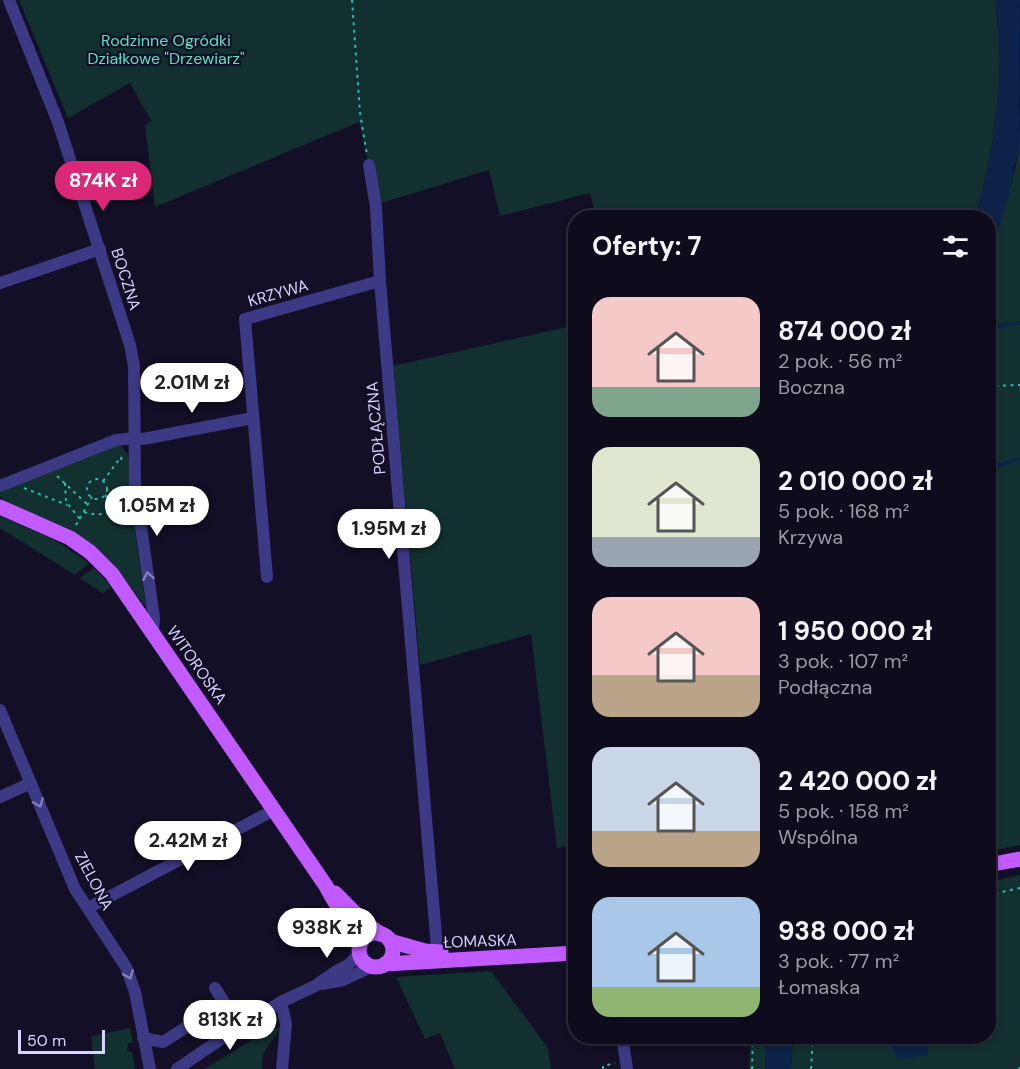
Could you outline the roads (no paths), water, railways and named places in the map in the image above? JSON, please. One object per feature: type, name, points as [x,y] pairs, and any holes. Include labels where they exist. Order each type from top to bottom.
[{"type":"main road","name":"WITOROSKA","points":[[0,507],[70,538],[90,552],[123,588],[326,886],[334,904],[356,934],[364,961],[379,965]]},
{"type":"main road","points":[[996,863],[1020,858]]},
{"type":"main road","name":"WITOROSKA","points":[[326,886],[362,920],[385,937],[438,956]]},
{"type":"main road","points":[[360,949],[370,934],[385,937],[392,953],[379,965]]},
{"type":"main road","name":"ŁOMASKA","points":[[379,965],[438,956],[568,946]]},
{"type":"main road","name":"ŁOMASKA","points":[[438,956],[568,953]]},
{"type":"street","name":"BOCZNA","points":[[9,0],[58,122],[123,322],[134,366],[135,486],[154,617],[153,634]]},
{"type":"street","name":"PODŁĄCZNA","points":[[369,165],[376,207],[380,281],[438,956]]},
{"type":"street","points":[[0,283],[100,249]]},
{"type":"street","name":"KRZYWA","points":[[267,577],[245,319],[380,281]]},
{"type":"street","points":[[0,486],[116,440],[143,439],[253,417]]},
{"type":"street","name":"ZIELONA","points":[[0,710],[75,889],[126,967],[135,992],[150,1069]]},
{"type":"street","points":[[0,797],[30,783]]},
{"type":"street","points":[[88,908],[274,810]]},
{"type":"street","name":"ŁOMASKA","points":[[177,1069],[281,1002],[315,986],[348,965],[360,949]]},
{"type":"street","name":"ŁOMASKA","points":[[315,986],[343,980],[379,965]]},
{"type":"street","points":[[215,988],[225,1004],[234,1009],[247,1023]]},
{"type":"street","points":[[281,1002],[286,1024],[282,1069]]},
{"type":"street","points":[[143,1038],[163,1042],[207,1014],[224,1037]]},
{"type":"street","points":[[623,1044],[627,1069]]},
{"type":"water","points":[[995,0],[1020,0],[1019,146],[1007,202],[996,237],[996,210],[977,210],[988,164],[997,110],[998,27]]},
{"type":"water","points":[[767,1044],[793,1044],[791,1069],[765,1069]]},
{"type":"water","points":[[891,1044],[928,1044],[928,1055],[899,1058]]},
{"type":"waterway","points":[[996,327],[1020,323]]},
{"type":"waterway","points":[[996,466],[1020,459]]},
{"type":"park label","name":"Rodzinne Ogródki Działkowe \"Drzewiarz\"","points":[[166,49]]}]
